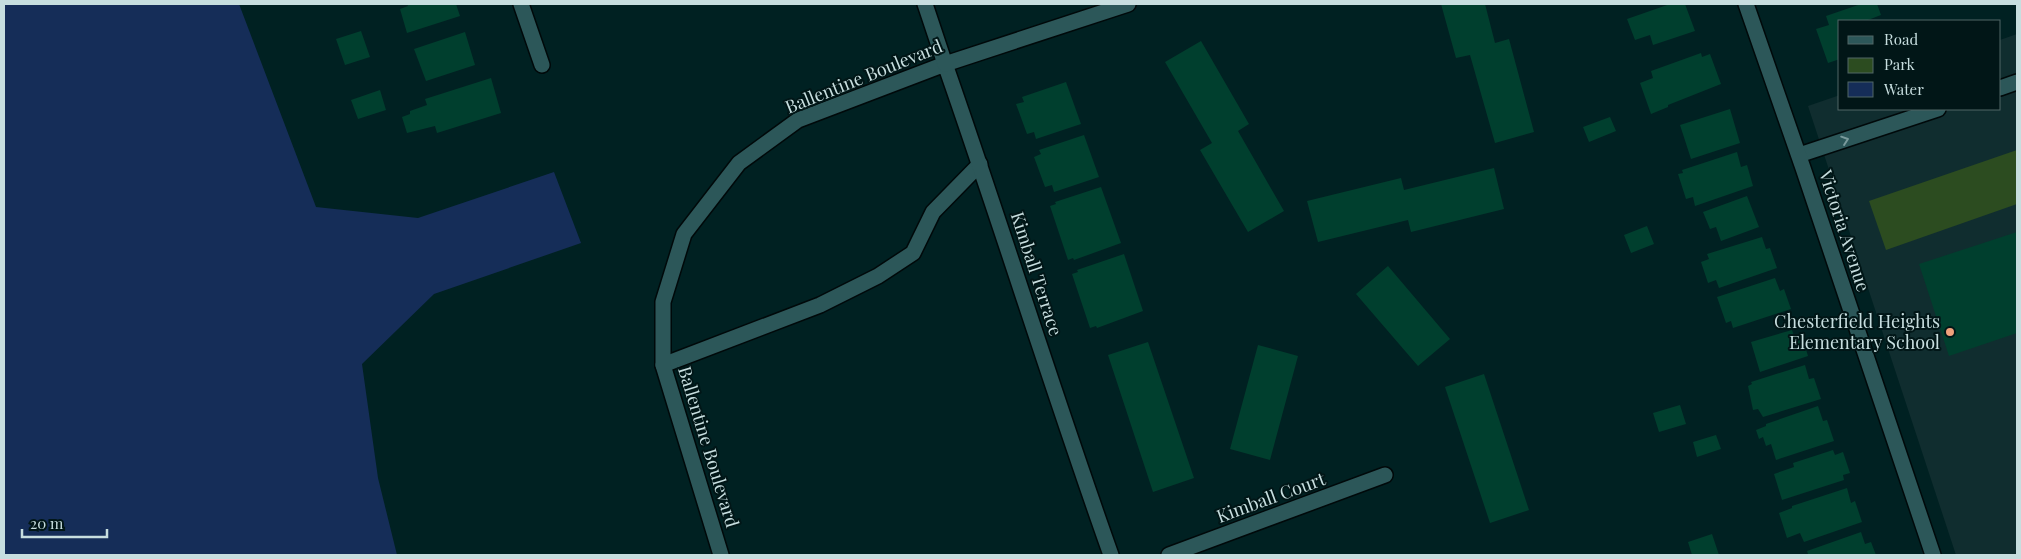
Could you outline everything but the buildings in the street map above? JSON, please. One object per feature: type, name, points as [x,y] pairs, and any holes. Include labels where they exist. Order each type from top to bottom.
[{"type":"street","points":[[521,4],[542,66]]},
{"type":"street","name":"Kimball Terrace","points":[[924,4],[980,164],[1073,449],[1111,555]]},
{"type":"street","name":"Ballentine Boulevard","points":[[721,555],[663,365],[663,302],[684,234],[740,162],[798,120],[945,64],[1128,4]]},
{"type":"street","name":"Victoria Avenue","points":[[1746,4],[1799,155],[1933,555]]},
{"type":"street","points":[[2001,88],[2017,82]]},
{"type":"street","points":[[1799,155],[1935,110]]},
{"type":"street","points":[[663,365],[820,305],[878,276],[913,253],[933,212],[980,164]]},
{"type":"street","name":"Kimball Court","points":[[1169,555],[1385,475]]},
{"type":"shaded area","name":"Chesterfield Heights Elementary School","points":[[2017,34],[2017,555],[1956,555],[1808,106],[1838,96],[1838,110],[2001,110],[2001,40]]},
{"type":"green space","points":[[2017,150],[2017,204],[1886,250],[1869,201]]},
{"type":"water","points":[[4,4],[239,4],[316,207],[418,218],[554,172],[581,243],[434,294],[362,364],[378,478],[397,555],[4,555]]},
{"type":"place","name":"Chesterfield Heights Elementary School","points":[[1950,332]]}]
